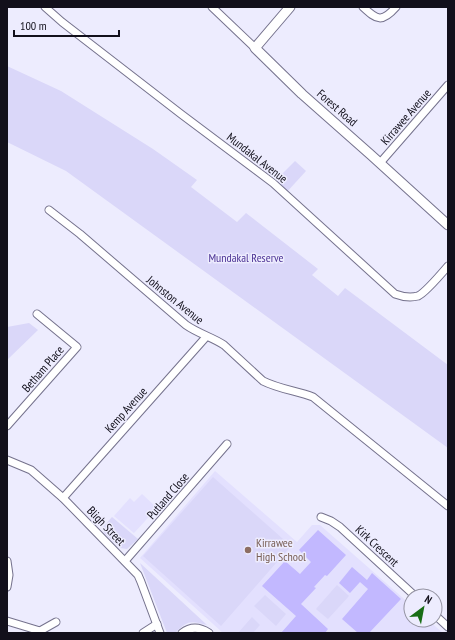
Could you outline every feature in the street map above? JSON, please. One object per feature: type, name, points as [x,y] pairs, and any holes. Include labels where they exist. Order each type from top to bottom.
[{"type":"street","name":"Mundakal Avenue","points":[[45,7],[62,22],[181,114],[273,183],[395,294],[406,298],[419,296],[448,266]]},
{"type":"street","name":"Forest Road","points":[[212,7],[302,94],[448,224]]},
{"type":"street","points":[[255,48],[290,7]]},
{"type":"street","points":[[363,7],[374,17],[381,18],[388,15],[396,7]]},
{"type":"street","name":"Kirrawee Avenue","points":[[380,163],[448,85]]},
{"type":"street","name":"Johnston Avenue","points":[[49,210],[80,234],[194,331],[224,345],[269,384],[304,394],[312,398],[448,506]]},
{"type":"street","name":"Betham Place","points":[[7,426],[77,347],[36,314]]},
{"type":"street","name":"Kemp Avenue","points":[[63,498],[206,336]]},
{"type":"street","name":"Putland Close","points":[[125,561],[227,444]]},
{"type":"street","name":"Bligh Street","points":[[7,460],[31,470],[63,498],[138,575],[160,633]]},
{"type":"street","name":"Kirk Crescent","points":[[321,517],[340,527],[406,588]]},
{"type":"street","points":[[7,561],[9,575],[7,586]]},
{"type":"street","points":[[7,621],[40,632],[56,622]]},
{"type":"street","points":[[143,633],[157,624]]},
{"type":"street","points":[[182,633],[187,629],[198,628],[209,633]]},
{"type":"shaded area","name":"Kirrawee High School","points":[[215,471],[297,542],[312,525],[320,525],[403,598],[403,628],[437,628],[443,633],[223,633],[140,558]]},
{"type":"shaded area","points":[[142,494],[157,508],[134,533],[114,516],[130,498],[134,502]]},
{"type":"green space","name":"Mundakal Reserve","points":[[7,66],[61,91],[153,149],[197,180],[191,187],[237,222],[246,213],[318,269],[312,275],[338,296],[345,288],[448,365],[448,448],[66,171],[7,142]]},
{"type":"green space","points":[[295,161],[306,171],[285,194],[273,183]]},
{"type":"green space","points":[[29,323],[38,330],[7,360],[7,327]]},
{"type":"green space","points":[[213,477],[291,546],[221,626],[143,556]]},
{"type":"green space","points":[[112,517],[138,539],[127,549],[120,548],[104,533],[103,527]]},
{"type":"green space","points":[[140,563],[207,625],[193,622],[186,624],[175,633],[167,633]]},
{"type":"green space","points":[[337,585],[349,596],[328,619],[316,609]]},
{"type":"green space","points":[[265,595],[286,614],[276,626],[254,606]]},
{"type":"green space","points":[[252,617],[260,625],[253,633],[238,633]]},
{"type":"building","points":[[318,530],[346,555],[327,576],[325,575],[314,587],[316,588],[301,604],[328,629],[325,633],[281,633],[296,616],[262,586],[285,561],[300,574],[311,562],[299,550]]},
{"type":"building","points":[[352,567],[367,580],[372,573],[401,599],[369,633],[358,633],[342,619],[368,589],[360,582],[350,593],[339,583]]},
{"type":"place","name":"Kirrawee High School","points":[[248,550]]}]
